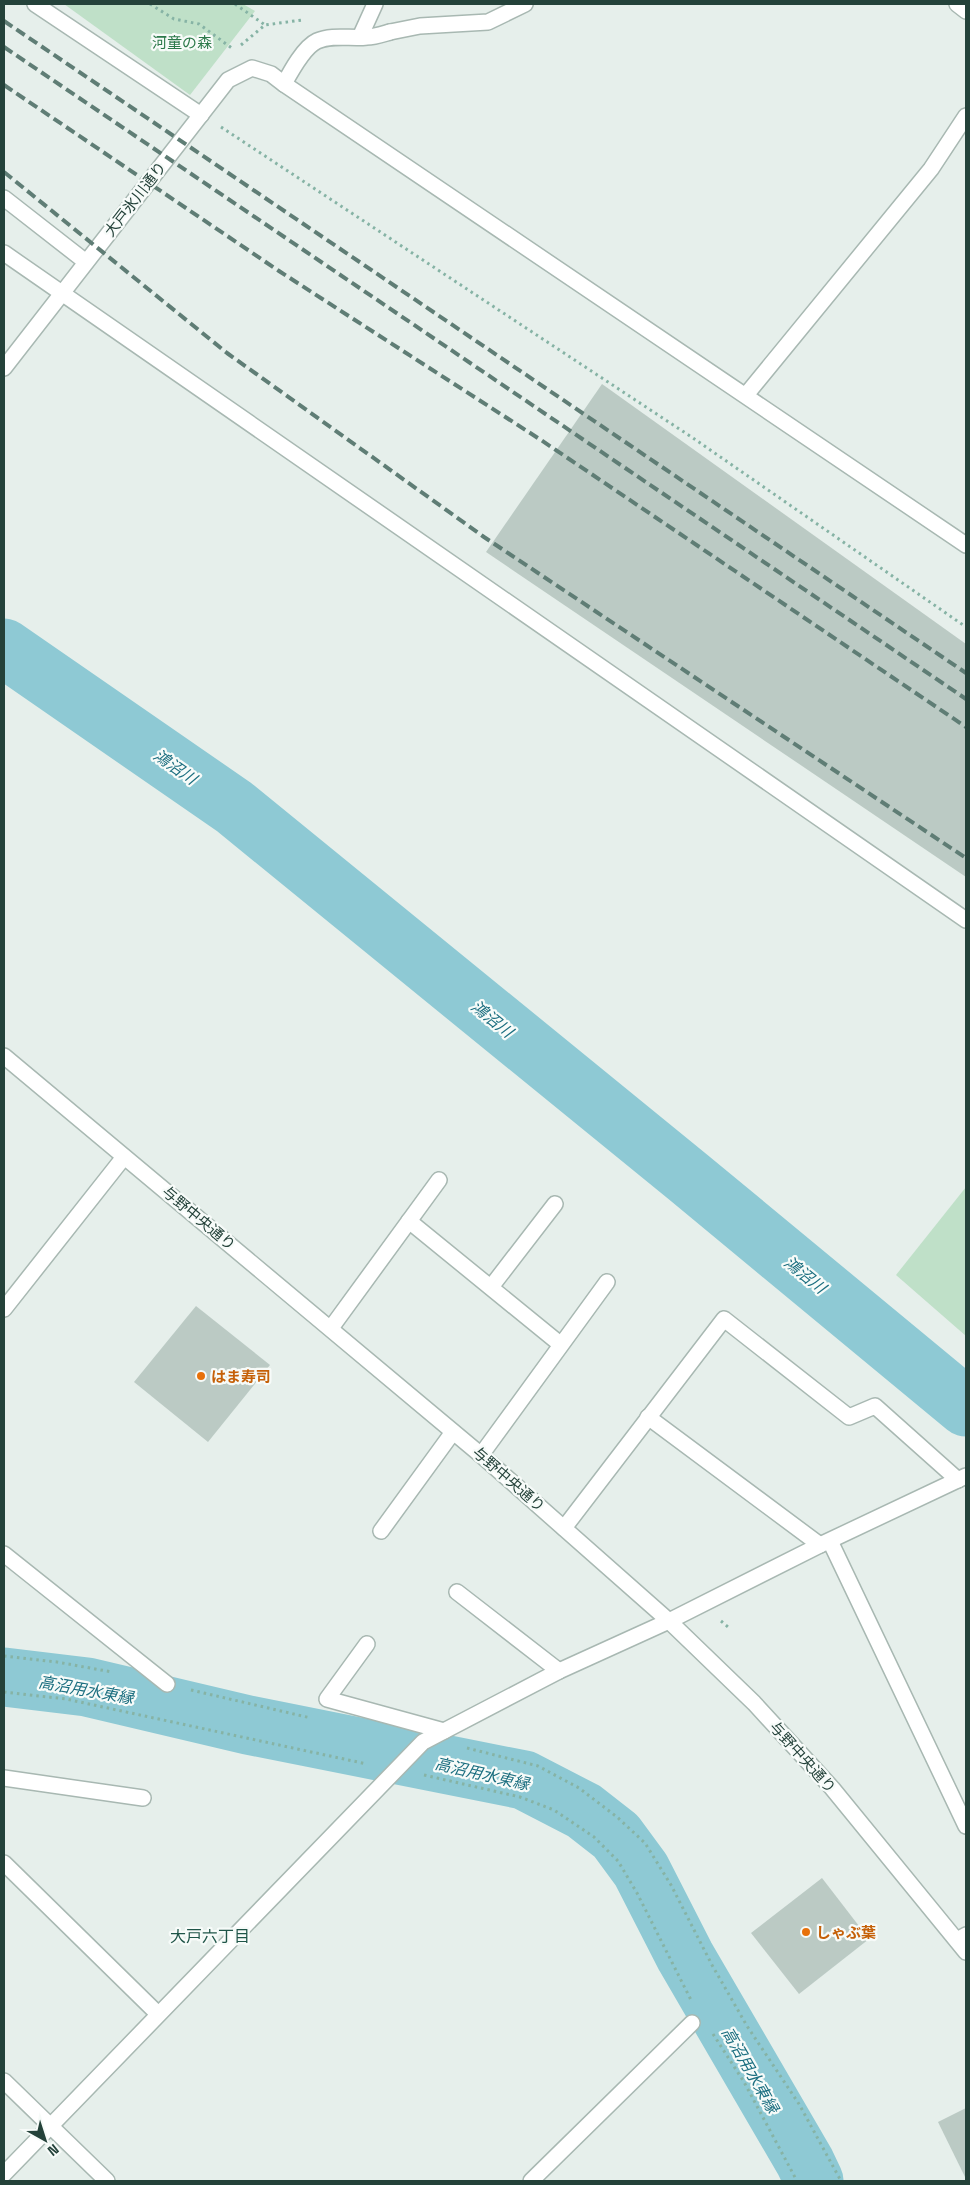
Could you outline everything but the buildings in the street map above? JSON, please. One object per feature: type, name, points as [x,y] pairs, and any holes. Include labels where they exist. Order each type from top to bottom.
[{"type":"street","points":[[35,4],[201,115]]},
{"type":"street","points":[[284,84],[294,65],[319,40],[336,37],[360,38],[420,26],[488,22],[525,4]]},
{"type":"street","points":[[957,4],[966,11]]},
{"type":"street","points":[[360,38],[374,6]]},
{"type":"street","points":[[243,71],[252,68],[260,70],[284,84],[966,545]]},
{"type":"street","name":"大戸氷川通り","points":[[4,368],[228,80],[243,71]]},
{"type":"street","points":[[746,395],[931,169],[966,116]]},
{"type":"street","points":[[4,198],[86,262]]},
{"type":"street","points":[[4,253],[966,920]]},
{"type":"street","name":"与野中央通り","points":[[4,1056],[481,1455],[670,1621],[754,1703],[832,1788],[963,1942]]},
{"type":"street","points":[[4,1309],[124,1157]]},
{"type":"street","points":[[331,1328],[439,1180]]},
{"type":"street","points":[[491,1287],[555,1204]]},
{"type":"street","points":[[409,1221],[560,1344]]},
{"type":"street","points":[[481,1455],[607,1282]]},
{"type":"street","points":[[4,2174],[420,1745],[559,1672],[670,1621],[825,1543],[962,1478],[875,1406],[849,1417],[724,1320],[564,1528]]},
{"type":"street","points":[[648,1418],[825,1543],[966,1826]]},
{"type":"street","points":[[381,1531],[453,1432]]},
{"type":"street","points":[[4,1554],[167,1684]]},
{"type":"street","points":[[457,1592],[559,1672]]},
{"type":"street","points":[[367,1644],[327,1698],[444,1731]]},
{"type":"street","points":[[4,1778],[143,1798]]},
{"type":"street","points":[[4,1864],[158,2014]]},
{"type":"street","points":[[532,2181],[694,2015]]},
{"type":"street","points":[[4,2081],[107,2181]]},
{"type":"path","points":[[150,4],[174,19],[199,24],[235,50],[243,71]]},
{"type":"path","points":[[235,4],[266,25]]},
{"type":"path","points":[[201,115],[693,438],[966,627]]},
{"type":"path","points":[[4,1656],[57,1662],[113,1672]]},
{"type":"path","points":[[167,1684],[318,1719]]},
{"type":"path","points":[[4,1692],[66,1699],[386,1769],[400,1767],[520,1797],[554,1810],[594,1836],[618,1861],[694,2015]]},
{"type":"path","points":[[420,1745],[471,1748],[538,1766],[578,1788],[617,1817],[645,1843],[671,1885],[712,1965],[747,2026],[800,2104],[841,2181]]},
{"type":"path","points":[[712,2032],[744,2082],[797,2181]]},
{"type":"green space","name":"河童の森","points":[[64,4],[243,4],[255,11],[190,95]]},
{"type":"green space","points":[[966,1187],[966,1336],[896,1275]]},
{"type":"waterway","name":"鴻沼川","points":[[4,648],[234,807],[688,1177],[966,1407]]},
{"type":"waterway","name":"高沼用水東縁","points":[[4,1677],[87,1687],[248,1725],[524,1780],[584,1811],[616,1836],[641,1870],[685,1956],[805,2162],[814,2181]]},
{"type":"railway","points":[[4,21],[966,673]]},
{"type":"railway","points":[[4,47],[966,699]]},
{"type":"railway","points":[[4,85],[279,271],[541,440],[966,727]]},
{"type":"railway","points":[[4,172],[227,353],[484,537],[966,858]]},
{"type":"place","name":"はま寿司","points":[[201,1376]]},
{"type":"place","name":"しゃぶ葉","points":[[806,1932]]},
{"type":"district","name":"大戸六丁目","points":[[210,1936]]}]
